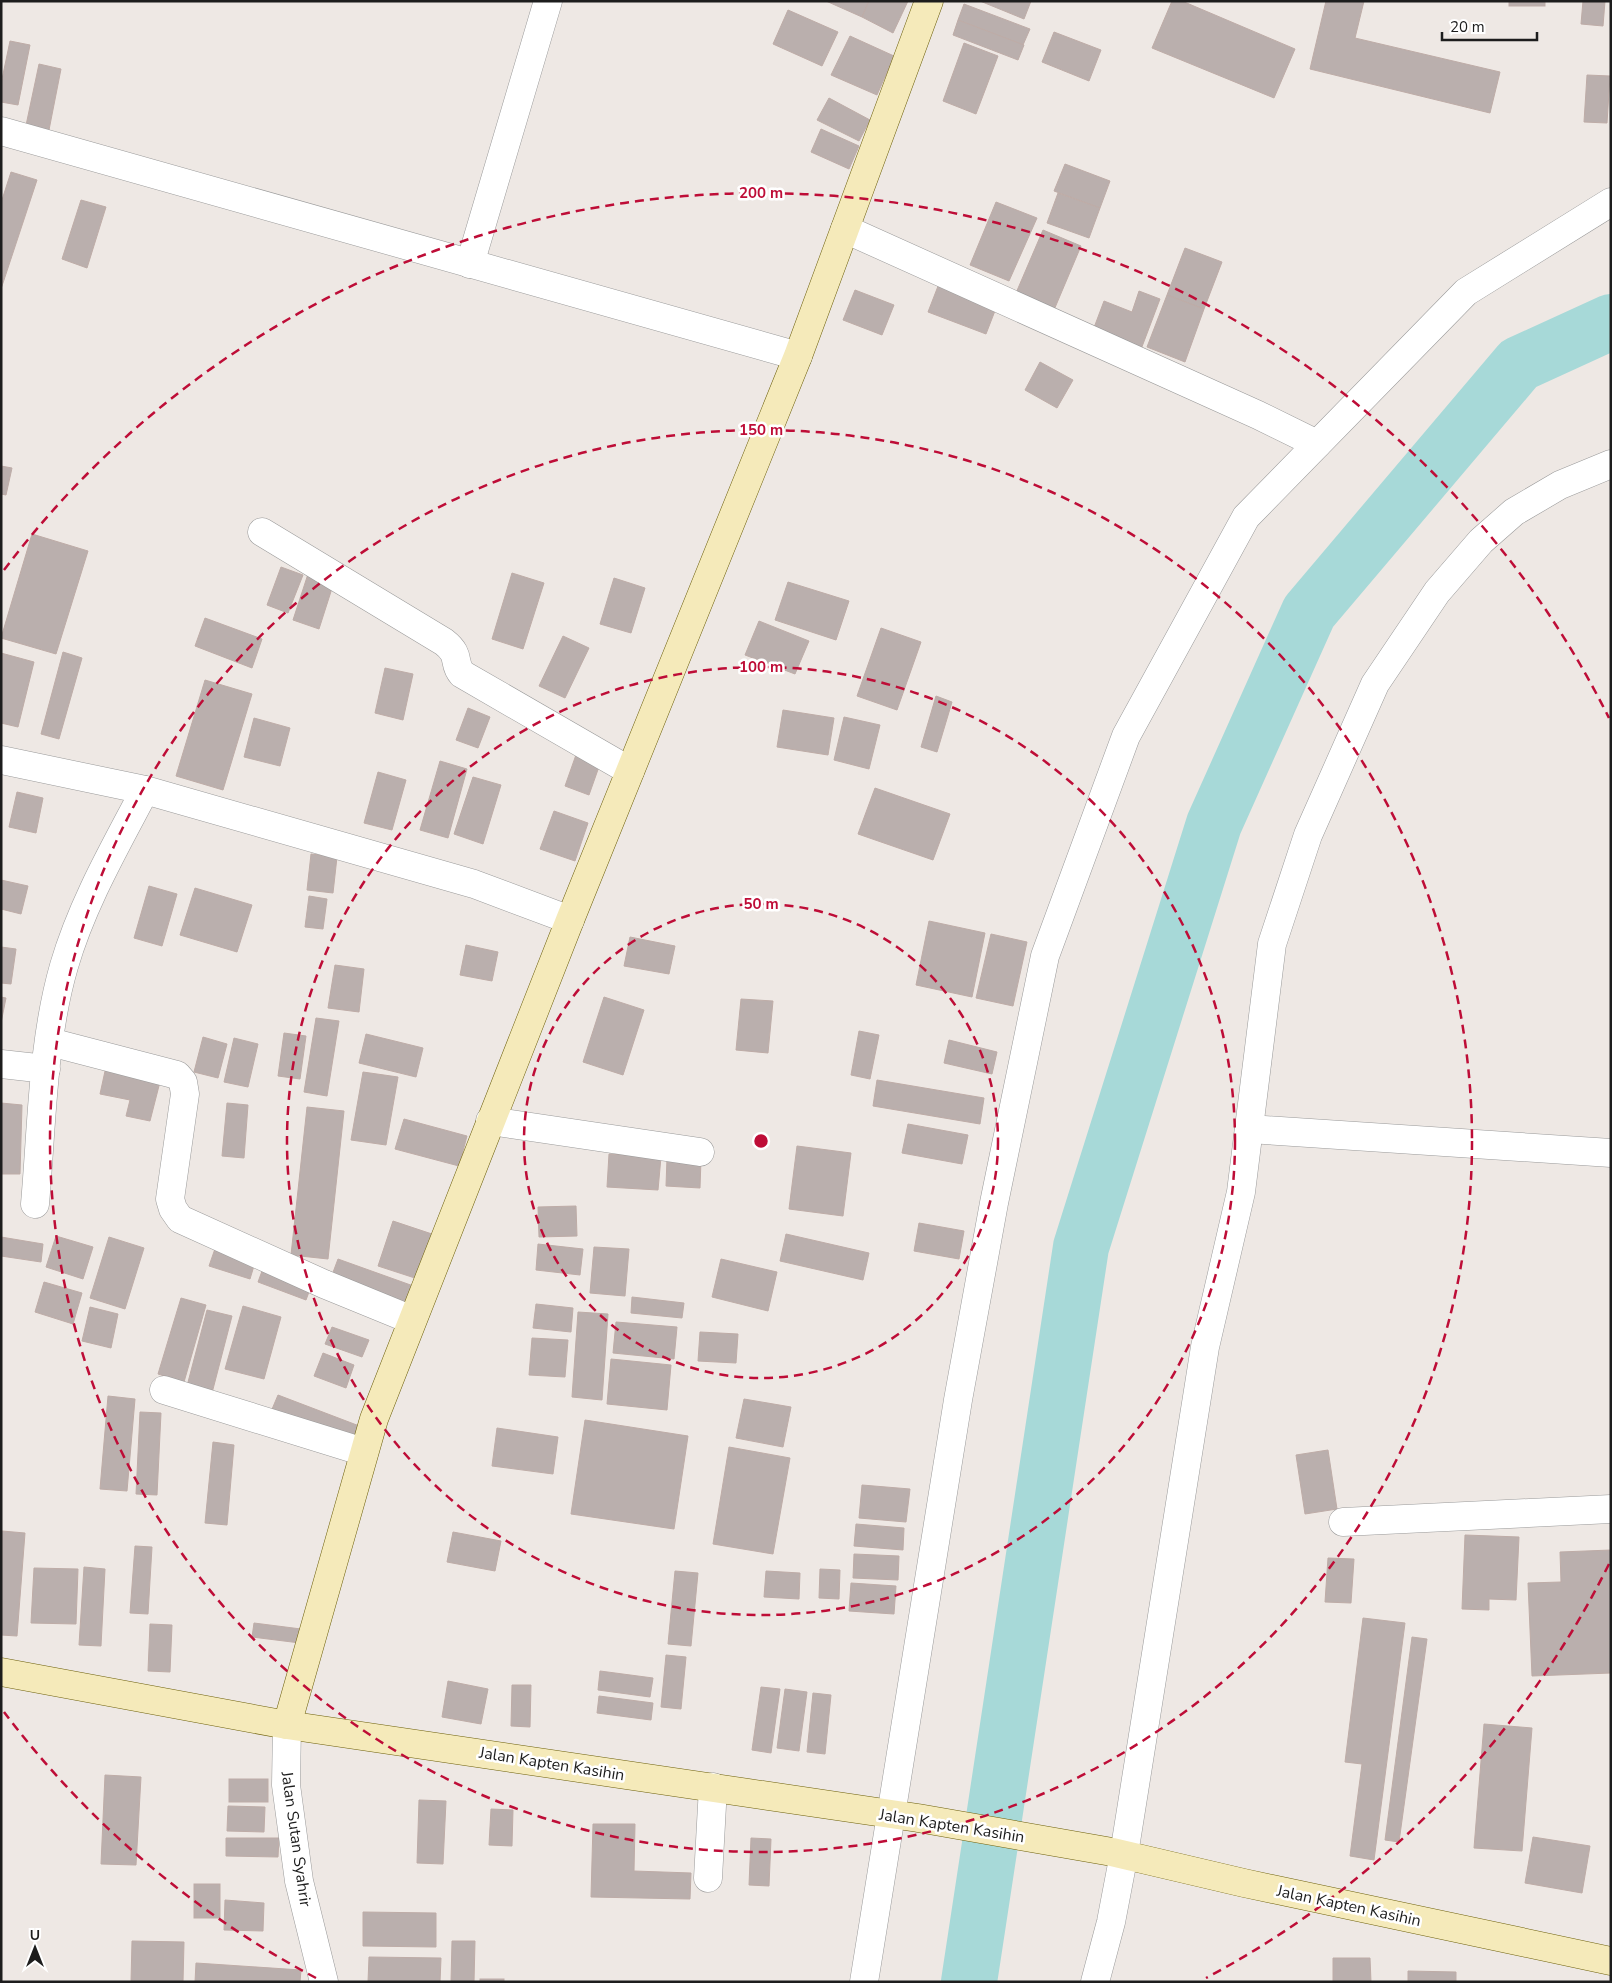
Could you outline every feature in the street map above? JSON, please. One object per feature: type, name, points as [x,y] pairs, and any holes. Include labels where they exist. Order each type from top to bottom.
[{"type":"street","points":[[470,264],[548,1]]},
{"type":"street","points":[[287,1725],[364,1452],[412,1320],[570,920],[798,356],[929,1]]},
{"type":"street","points":[[1,131],[798,356]]},
{"type":"street","points":[[864,1982],[960,1390],[994,1202],[1045,956],[1126,736],[1246,517],[1466,292],[1611,202]]},
{"type":"street","points":[[845,230],[1250,411],[1318,444]]},
{"type":"street","points":[[1095,1982],[1111,1922],[1118,1853],[1205,1347],[1241,1192],[1272,944],[1308,835],[1375,684],[1436,592],[1482,541],[1514,512],[1560,485],[1611,464]]},
{"type":"street","points":[[262,532],[444,642],[456,653],[462,674],[630,771]]},
{"type":"street","points":[[1,760],[145,790],[474,884],[570,920]]},
{"type":"street","points":[[35,1204],[46,1069],[64,967],[98,880],[145,790]]},
{"type":"street","points":[[50,1042],[178,1075],[181,1078],[185,1094],[170,1199],[173,1209],[180,1219],[316,1280],[412,1320]]},
{"type":"street","points":[[1,1064],[46,1069]]},
{"type":"street","points":[[490,1121],[700,1152]]},
{"type":"street","points":[[1248,1129],[1611,1153]]},
{"type":"street","points":[[164,1390],[364,1452]]},
{"type":"street","points":[[1343,1522],[1611,1509]]},
{"type":"street","name":"Jalan Kapten Kasihin","points":[[1,1672],[287,1725],[918,1818],[1118,1853],[1254,1885],[1611,1961]]},
{"type":"street","name":"Jalan Sutan Syahrir","points":[[287,1725],[286,1785],[299,1880],[324,1982]]},
{"type":"street","points":[[708,1878],[713,1787]]},
{"type":"building","points":[[826,1],[869,1],[862,17]]},
{"type":"building","points":[[869,1],[908,1],[893,33],[862,17]]},
{"type":"building","points":[[980,1],[1031,1],[1024,19]]},
{"type":"building","points":[[1172,1],[1182,1],[1295,49],[1274,98],[1152,48]]},
{"type":"building","points":[[1326,1],[1364,1],[1355,38],[1500,72],[1490,113],[1310,69]]},
{"type":"building","points":[[1509,1],[1545,1],[1545,6],[1509,6]]},
{"type":"building","points":[[1583,1],[1605,1],[1603,26],[1581,24]]},
{"type":"building","points":[[964,4],[1030,29],[1023,45],[958,20]]},
{"type":"building","points":[[788,10],[838,32],[822,66],[773,44]]},
{"type":"building","points":[[958,20],[1024,45],[1018,60],[953,35]]},
{"type":"building","points":[[1054,32],[1101,50],[1089,81],[1042,62]]},
{"type":"building","points":[[850,36],[894,56],[877,95],[831,75]]},
{"type":"building","points":[[10,41],[30,45],[18,105],[1,102],[1,84]]},
{"type":"building","points":[[964,43],[998,56],[976,114],[943,101]]},
{"type":"building","points":[[39,64],[61,69],[48,135],[25,130]]},
{"type":"building","points":[[1587,75],[1610,76],[1607,123],[1584,122]]},
{"type":"building","points":[[829,98],[870,120],[859,141],[817,120]]},
{"type":"building","points":[[821,129],[859,146],[849,169],[811,152]]},
{"type":"building","points":[[1065,164],[1110,181],[1100,208],[1054,191]]},
{"type":"building","points":[[11,172],[37,180],[1,289],[1,203]]},
{"type":"building","points":[[1058,193],[1100,208],[1089,238],[1047,223]]},
{"type":"building","points":[[81,200],[106,207],[87,268],[62,259]]},
{"type":"building","points":[[996,202],[1037,218],[1009,281],[970,265]]},
{"type":"building","points":[[1043,230],[1081,246],[1054,310],[1016,293]]},
{"type":"building","points":[[1185,248],[1222,262],[1204,309],[1167,295]]},
{"type":"building","points":[[940,281],[998,303],[986,334],[928,312]]},
{"type":"building","points":[[855,290],[894,305],[882,335],[843,320]]},
{"type":"building","points":[[1139,291],[1160,299],[1140,352],[1092,333],[1104,301],[1132,312]]},
{"type":"building","points":[[1167,295],[1204,309],[1185,362],[1147,347]]},
{"type":"building","points":[[1040,362],[1073,380],[1057,408],[1025,390]]},
{"type":"building","points":[[1,466],[12,468],[6,495],[1,494]]},
{"type":"building","points":[[32,534],[88,551],[56,654],[1,638]]},
{"type":"building","points":[[281,567],[303,575],[288,613],[267,605]]},
{"type":"building","points":[[512,573],[544,583],[523,649],[492,639]]},
{"type":"building","points":[[308,574],[334,582],[319,629],[293,620]]},
{"type":"building","points":[[614,578],[645,588],[631,633],[600,624]]},
{"type":"building","points":[[788,582],[849,601],[836,640],[775,620]]},
{"type":"building","points":[[205,618],[262,639],[252,668],[195,646]]},
{"type":"building","points":[[759,621],[809,641],[795,674],[745,655]]},
{"type":"building","points":[[881,628],[921,642],[897,710],[857,696]]},
{"type":"building","points":[[563,636],[589,648],[565,698],[539,686]]},
{"type":"building","points":[[63,652],[82,658],[59,739],[41,734]]},
{"type":"building","points":[[1,653],[34,662],[18,727],[1,723]]},
{"type":"building","points":[[385,668],[413,674],[403,720],[375,713]]},
{"type":"building","points":[[205,680],[252,694],[223,790],[176,776]]},
{"type":"building","points":[[936,696],[952,702],[937,752],[921,747]]},
{"type":"building","points":[[468,708],[490,717],[478,748],[456,740]]},
{"type":"building","points":[[783,710],[834,718],[828,755],[777,747]]},
{"type":"building","points":[[844,717],[880,725],[869,769],[834,760]]},
{"type":"building","points":[[254,718],[290,728],[280,766],[244,757]]},
{"type":"building","points":[[577,752],[601,761],[589,795],[565,786]]},
{"type":"building","points":[[440,761],[467,769],[448,838],[420,830]]},
{"type":"building","points":[[378,772],[406,780],[392,830],[364,823]]},
{"type":"building","points":[[473,777],[501,785],[483,844],[454,834]]},
{"type":"building","points":[[875,788],[950,814],[933,860],[858,834]]},
{"type":"building","points":[[17,792],[43,798],[36,833],[9,827]]},
{"type":"building","points":[[554,811],[588,823],[575,861],[540,849]]},
{"type":"building","points":[[311,854],[337,857],[333,893],[307,890]]},
{"type":"building","points":[[1,880],[28,886],[21,914],[1,909]]},
{"type":"building","points":[[149,886],[177,894],[162,946],[134,938]]},
{"type":"building","points":[[195,888],[252,905],[237,952],[180,935]]},
{"type":"building","points":[[309,896],[327,899],[323,929],[305,927]]},
{"type":"building","points":[[929,921],[985,933],[972,997],[916,985]]},
{"type":"building","points":[[991,934],[1027,942],[1013,1006],[976,998]]},
{"type":"building","points":[[630,937],[675,946],[669,974],[624,966]]},
{"type":"building","points":[[466,945],[498,952],[492,981],[460,975]]},
{"type":"building","points":[[1,947],[16,949],[11,984],[1,983]]},
{"type":"building","points":[[335,965],[364,969],[359,1012],[328,1008]]},
{"type":"building","points":[[1,997],[6,998],[1,1023]]},
{"type":"building","points":[[604,997],[644,1010],[623,1075],[583,1062]]},
{"type":"building","points":[[741,999],[773,1001],[768,1053],[736,1050]]},
{"type":"building","points":[[316,1018],[339,1021],[327,1096],[304,1092]]},
{"type":"building","points":[[859,1031],[879,1035],[870,1079],[851,1075]]},
{"type":"building","points":[[284,1033],[306,1036],[300,1079],[278,1076]]},
{"type":"building","points":[[366,1034],[423,1048],[416,1077],[359,1063]]},
{"type":"building","points":[[203,1037],[227,1044],[218,1078],[194,1072]]},
{"type":"building","points":[[234,1038],[258,1044],[248,1087],[224,1082]]},
{"type":"building","points":[[949,1040],[997,1052],[992,1074],[944,1063]]},
{"type":"building","points":[[107,1062],[162,1074],[150,1121],[126,1116],[130,1100],[100,1094]]},
{"type":"building","points":[[363,1072],[398,1077],[386,1145],[351,1140]]},
{"type":"building","points":[[877,1080],[984,1098],[980,1124],[873,1106]]},
{"type":"building","points":[[1,1103],[22,1105],[20,1174],[1,1174]]},
{"type":"building","points":[[227,1103],[248,1105],[244,1158],[222,1156]]},
{"type":"building","points":[[307,1107],[344,1111],[328,1259],[291,1255]]},
{"type":"building","points":[[404,1119],[467,1136],[459,1166],[395,1149]]},
{"type":"building","points":[[908,1124],[968,1135],[962,1164],[902,1153]]},
{"type":"building","points":[[797,1146],[851,1153],[843,1216],[789,1209]]},
{"type":"building","points":[[609,1154],[661,1157],[658,1190],[607,1187]]},
{"type":"building","points":[[667,1158],[701,1159],[700,1188],[666,1186]]},
{"type":"building","points":[[576,1206],[577,1236],[539,1237],[538,1207]]},
{"type":"building","points":[[393,1221],[435,1235],[421,1280],[378,1266]]},
{"type":"building","points":[[919,1223],[964,1231],[959,1259],[914,1251]]},
{"type":"building","points":[[786,1234],[869,1253],[863,1280],[780,1261]]},
{"type":"building","points":[[56,1236],[93,1247],[83,1279],[46,1267]]},
{"type":"building","points":[[1,1237],[43,1244],[41,1262],[1,1256]]},
{"type":"building","points":[[109,1237],[144,1248],[125,1309],[90,1298]]},
{"type":"building","points":[[217,1243],[257,1256],[250,1279],[209,1266]]},
{"type":"building","points":[[538,1244],[583,1249],[580,1275],[536,1270]]},
{"type":"building","points":[[594,1247],[629,1249],[625,1296],[590,1293]]},
{"type":"building","points":[[338,1259],[419,1288],[410,1312],[329,1283]]},
{"type":"building","points":[[721,1259],[777,1272],[768,1311],[712,1297]]},
{"type":"building","points":[[265,1263],[313,1281],[306,1300],[258,1282]]},
{"type":"building","points":[[44,1282],[82,1293],[73,1324],[35,1312]]},
{"type":"building","points":[[632,1297],[684,1303],[682,1318],[631,1313]]},
{"type":"building","points":[[181,1298],[206,1305],[184,1382],[158,1374]]},
{"type":"building","points":[[536,1304],[573,1308],[571,1332],[533,1328]]},
{"type":"building","points":[[243,1306],[281,1317],[264,1379],[225,1369]]},
{"type":"building","points":[[90,1307],[118,1314],[111,1348],[82,1341]]},
{"type":"building","points":[[207,1310],[232,1316],[212,1393],[187,1386]]},
{"type":"building","points":[[578,1312],[608,1314],[602,1400],[572,1397]]},
{"type":"building","points":[[616,1322],[677,1327],[674,1359],[613,1353]]},
{"type":"building","points":[[332,1327],[369,1340],[362,1357],[325,1344]]},
{"type":"building","points":[[700,1332],[738,1334],[736,1363],[698,1361]]},
{"type":"building","points":[[532,1338],[568,1340],[565,1377],[529,1375]]},
{"type":"building","points":[[323,1353],[354,1365],[346,1388],[314,1376]]},
{"type":"building","points":[[611,1359],[671,1365],[667,1410],[607,1404]]},
{"type":"building","points":[[278,1395],[362,1427],[354,1445],[270,1414]]},
{"type":"building","points":[[108,1396],[135,1399],[127,1491],[100,1489]]},
{"type":"building","points":[[744,1399],[791,1407],[783,1447],[736,1438]]},
{"type":"building","points":[[140,1412],[161,1413],[157,1495],[136,1494]]},
{"type":"building","points":[[585,1420],[688,1436],[674,1529],[571,1514]]},
{"type":"building","points":[[497,1428],[558,1437],[553,1474],[492,1466]]},
{"type":"building","points":[[213,1442],[234,1445],[227,1525],[205,1523]]},
{"type":"building","points":[[729,1447],[790,1458],[773,1554],[713,1544]]},
{"type":"building","points":[[1328,1450],[1337,1509],[1305,1514],[1296,1455]]},
{"type":"building","points":[[862,1485],[910,1489],[906,1522],[859,1518]]},
{"type":"building","points":[[856,1524],[904,1528],[903,1550],[854,1546]]},
{"type":"building","points":[[2,1531],[25,1533],[17,1636],[1,1635]]},
{"type":"building","points":[[453,1532],[501,1541],[495,1571],[447,1562]]},
{"type":"building","points":[[1465,1535],[1519,1537],[1516,1600],[1489,1599],[1489,1610],[1462,1609]]},
{"type":"building","points":[[135,1546],[152,1547],[148,1614],[130,1613]]},
{"type":"building","points":[[1611,1550],[1611,1673],[1532,1676],[1528,1583],[1561,1582],[1560,1552]]},
{"type":"building","points":[[854,1554],[899,1556],[898,1580],[853,1578]]},
{"type":"building","points":[[1328,1558],[1354,1559],[1351,1603],[1325,1602]]},
{"type":"building","points":[[84,1567],[105,1569],[101,1646],[79,1645]]},
{"type":"building","points":[[34,1568],[78,1569],[76,1624],[31,1623]]},
{"type":"building","points":[[820,1569],[840,1570],[839,1599],[819,1598]]},
{"type":"building","points":[[675,1571],[698,1573],[691,1646],[668,1644]]},
{"type":"building","points":[[766,1571],[800,1573],[799,1599],[764,1597]]},
{"type":"building","points":[[851,1583],[896,1586],[894,1614],[849,1611]]},
{"type":"building","points":[[1363,1618],[1405,1623],[1374,1860],[1350,1856],[1362,1764],[1345,1762]]},
{"type":"building","points":[[254,1623],[301,1629],[300,1643],[252,1637]]},
{"type":"building","points":[[150,1624],[172,1625],[170,1672],[148,1671]]},
{"type":"building","points":[[1412,1637],[1427,1639],[1399,1842],[1385,1840]]},
{"type":"building","points":[[666,1655],[686,1657],[681,1709],[661,1707]]},
{"type":"building","points":[[600,1671],[653,1678],[650,1697],[598,1690]]},
{"type":"building","points":[[448,1681],[488,1689],[481,1724],[442,1717]]},
{"type":"building","points":[[512,1685],[531,1685],[530,1727],[511,1726]]},
{"type":"building","points":[[761,1687],[780,1689],[771,1753],[752,1750]]},
{"type":"building","points":[[785,1689],[807,1692],[799,1751],[777,1748]]},
{"type":"building","points":[[813,1693],[831,1695],[825,1754],[807,1752]]},
{"type":"building","points":[[599,1696],[653,1703],[651,1720],[597,1713]]},
{"type":"building","points":[[1484,1724],[1532,1728],[1522,1851],[1474,1848]]},
{"type":"building","points":[[105,1775],[141,1777],[136,1865],[101,1864]]},
{"type":"building","points":[[229,1779],[268,1779],[268,1802],[229,1802]]},
{"type":"building","points":[[419,1800],[446,1801],[443,1864],[417,1863]]},
{"type":"building","points":[[228,1806],[265,1807],[264,1832],[227,1831]]},
{"type":"building","points":[[491,1809],[513,1810],[512,1846],[489,1845]]},
{"type":"building","points":[[593,1824],[635,1824],[634,1871],[691,1873],[690,1899],[591,1897]]},
{"type":"building","points":[[1533,1837],[1590,1846],[1582,1893],[1525,1883]]},
{"type":"building","points":[[226,1838],[279,1838],[278,1857],[226,1856]]},
{"type":"building","points":[[751,1838],[771,1839],[769,1886],[749,1885]]},
{"type":"building","points":[[194,1884],[220,1884],[220,1918],[194,1918]]},
{"type":"building","points":[[225,1900],[264,1903],[263,1931],[224,1930]]},
{"type":"building","points":[[363,1912],[436,1913],[436,1947],[363,1946]]},
{"type":"building","points":[[132,1941],[184,1942],[183,1982],[131,1982]]},
{"type":"building","points":[[452,1941],[475,1941],[474,1982],[451,1982]]},
{"type":"building","points":[[369,1957],[441,1958],[440,1982],[368,1982]]},
{"type":"building","points":[[1333,1958],[1370,1958],[1371,1982],[1333,1982]]},
{"type":"building","points":[[196,1963],[301,1970],[300,1982],[195,1982]]},
{"type":"building","points":[[1408,1971],[1456,1972],[1456,1982],[1408,1982]]},
{"type":"building","points":[[480,1979],[504,1979],[504,1982],[480,1982]]},
{"type":"waterway","points":[[969,1982],[1081,1247],[1214,824],[1309,612],[1519,364],[1611,322]]}]
